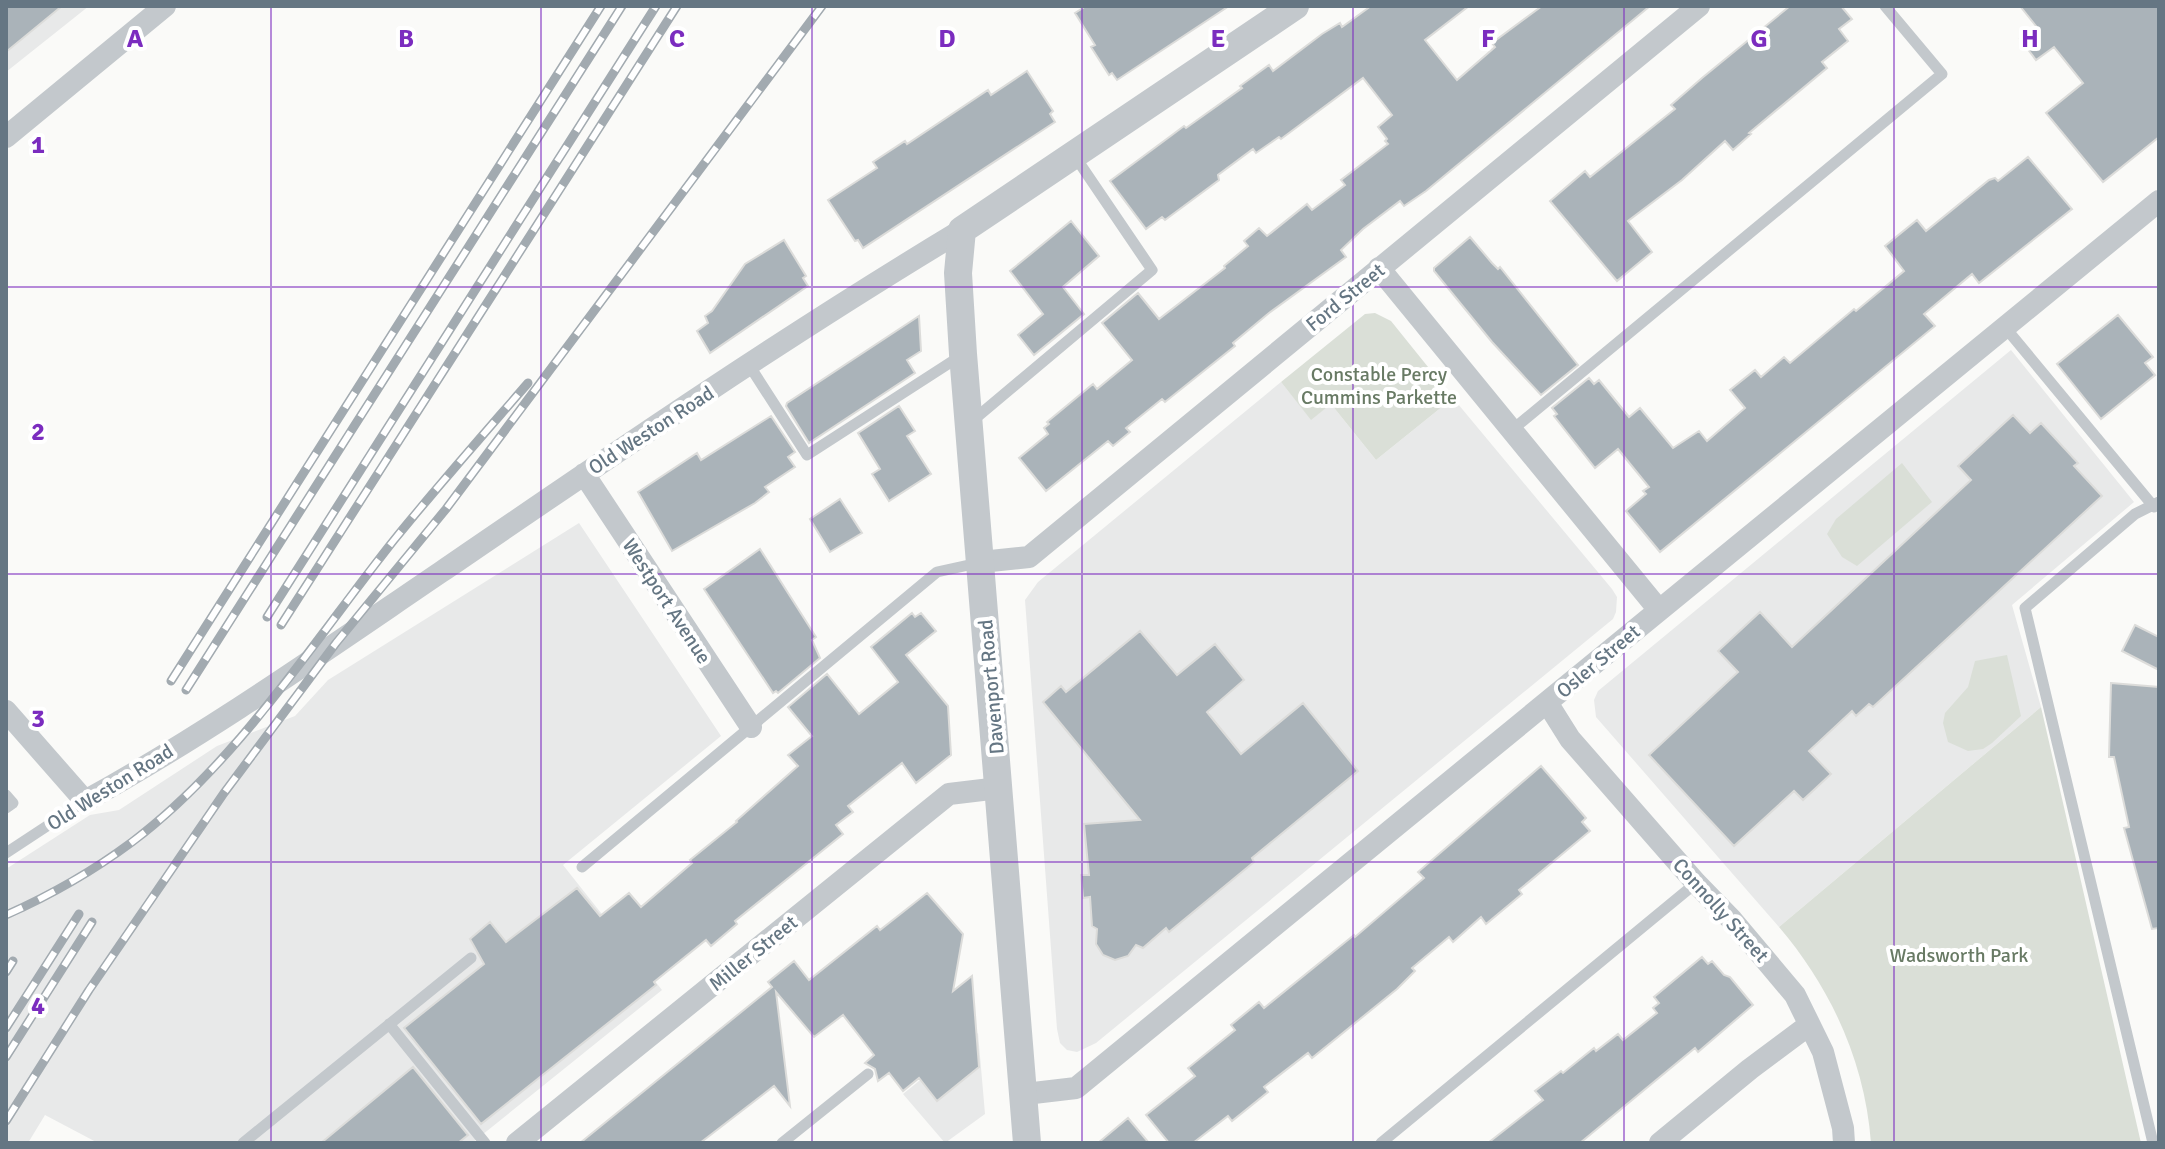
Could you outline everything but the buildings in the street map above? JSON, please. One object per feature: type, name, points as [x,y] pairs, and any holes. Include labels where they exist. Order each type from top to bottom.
[{"type":"street","name":"Old Weston Road","points":[[85,801],[154,761],[336,643],[584,474],[962,230],[1295,6]]},
{"type":"street","name":"Ford Street","points":[[981,562],[1029,557],[1699,6]]},
{"type":"street","points":[[6,137],[157,8]]},
{"type":"street","name":"Osler Street","points":[[1025,1094],[1076,1088],[2159,201]]},
{"type":"street","name":"Davenport Road","points":[[962,230],[958,273],[963,354],[1027,1143]]},
{"type":"street","points":[[1379,268],[1659,610]]},
{"type":"street","name":"Westport Avenue","points":[[584,474],[751,727]]},
{"type":"street","name":"Connolly Street","points":[[1548,704],[1570,739],[1795,995],[1823,1052],[1844,1143]]},
{"type":"street","points":[[6,711],[85,801]]},
{"type":"street","name":"Miller Street","points":[[517,1143],[949,794],[999,788]]},
{"type":"street","points":[[1660,1143],[1809,1025]]},
{"type":"lane","points":[[1512,430],[1942,74],[1885,6]]},
{"type":"lane","points":[[969,424],[1152,270],[1074,155]]},
{"type":"lane","points":[[2004,326],[2156,505],[2135,514],[2025,608],[2153,1143]]},
{"type":"lane","points":[[749,365],[807,455],[963,354]]},
{"type":"lane","points":[[582,867],[937,572],[981,562]]},
{"type":"lane","points":[[6,795],[13,803],[6,808]]},
{"type":"lane","name":"Old Weston Road","points":[[6,853],[85,801]]},
{"type":"lane","points":[[1381,1143],[1696,883]]},
{"type":"lane","points":[[243,1143],[471,958]]},
{"type":"lane","points":[[389,1024],[485,1143]]},
{"type":"lane","points":[[782,1143],[868,1074]]},
{"type":"shaded area","points":[[6,6],[89,6],[6,72]]},
{"type":"shaded area","points":[[2011,350],[2134,502],[2012,605],[2041,707],[1779,927],[1596,717],[1594,700],[1598,691]]},
{"type":"shaded area","points":[[1281,382],[1311,419],[1331,404],[1376,460],[1453,398],[1612,589],[1617,597],[1616,612],[1613,619],[1096,1043],[1077,1052],[1067,1050],[1060,1043],[1057,1029],[1025,600],[1038,582]]},
{"type":"shaded area","points":[[579,523],[721,736],[563,865],[662,990],[472,1143],[98,1143],[45,1115],[28,1143],[6,1143],[6,869],[90,815],[119,810],[217,746],[295,716],[328,680]]},
{"type":"shaded area","points":[[978,1033],[985,1114],[945,1143],[903,1094]]},
{"type":"green space","name":"Constable Percy Cummins Parkette","points":[[1375,313],[1391,321],[1453,398],[1376,460],[1331,404],[1311,420],[1281,382],[1365,314]]},
{"type":"green space","points":[[1902,463],[1932,502],[1857,566],[1842,557],[1827,534],[1836,519]]},
{"type":"green space","points":[[2007,655],[2021,716],[1983,749],[1968,751],[1948,742],[1943,723],[1945,713],[1968,687],[1975,661]]},
{"type":"green space","name":"Wadsworth Park","points":[[2041,707],[2141,1143],[1871,1143],[1861,1084],[1842,1028],[1814,975],[1779,927]]},
{"type":"railway","points":[[171,681],[601,6]]},
{"type":"railway","points":[[186,690],[622,6]]},
{"type":"railway","points":[[267,617],[656,6]]},
{"type":"railway","points":[[281,625],[677,6]]},
{"type":"railway","points":[[6,1121],[89,990],[224,793],[336,643],[446,509],[822,6]]},
{"type":"railway","points":[[6,915],[71,882],[117,853],[170,811],[206,776],[272,700],[410,520],[528,383]]},
{"type":"railway","points":[[6,1028],[79,914]]},
{"type":"railway","points":[[6,1057],[92,922]]},
{"type":"railway","points":[[6,972],[13,961]]}]
